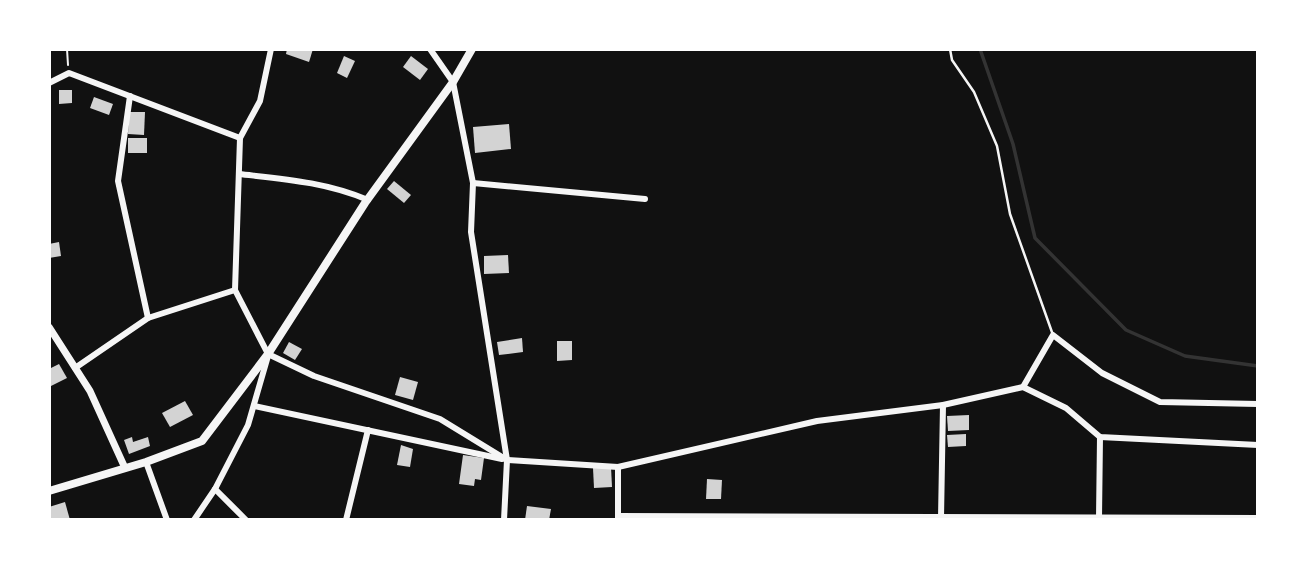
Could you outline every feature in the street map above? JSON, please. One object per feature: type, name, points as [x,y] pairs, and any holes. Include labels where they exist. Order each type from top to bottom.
[{"type":"main road","points":[[49,492],[146,462],[202,441],[268,354],[368,200],[453,82],[472,49]]},
{"type":"street","points":[[271,49],[260,101],[240,138],[234,290],[268,354],[314,376],[440,419],[507,460]]},
{"type":"street","points":[[430,49],[453,82],[473,183],[471,232],[507,460],[504,520]]},
{"type":"street","points":[[49,83],[69,73],[240,138]]},
{"type":"street","points":[[130,96],[118,181],[148,318]]},
{"type":"street","points":[[239,174],[316,183],[345,190],[368,200]]},
{"type":"street","points":[[473,183],[645,199]]},
{"type":"street","points":[[75,368],[148,318],[234,290]]},
{"type":"street","points":[[49,327],[103,417],[125,468]]},
{"type":"street","points":[[1023,387],[1053,335],[1102,373],[1160,402],[1258,404]]},
{"type":"street","points":[[194,520],[215,489],[248,425],[268,354]]},
{"type":"street","points":[[254,406],[507,460],[618,467],[817,421],[943,405],[1023,387],[1066,408],[1100,436],[1258,445]]},
{"type":"street","points":[[941,518],[943,405]]},
{"type":"street","points":[[346,520],[368,430]]},
{"type":"street","points":[[1099,519],[1100,436]]},
{"type":"street","points":[[146,462],[167,520]]},
{"type":"street","points":[[618,467],[618,518],[1258,518]]},
{"type":"street","points":[[215,489],[246,520]]},
{"type":"lane","points":[[950,49],[952,60],[974,92],[997,146],[1010,214],[1053,335]]},
{"type":"path","points":[[67,49],[69,73]]},
{"type":"building","points":[[287,49],[313,49],[309,62],[286,54]]},
{"type":"building","points":[[344,56],[355,61],[347,78],[337,73]]},
{"type":"building","points":[[411,56],[428,69],[420,80],[403,67]]},
{"type":"building","points":[[59,90],[72,90],[72,103],[59,104]]},
{"type":"building","points":[[94,97],[113,104],[109,115],[90,108]]},
{"type":"building","points":[[129,112],[145,112],[144,135],[128,134]]},
{"type":"building","points":[[509,124],[511,149],[475,153],[473,127]]},
{"type":"building","points":[[128,138],[147,138],[147,153],[128,153]]},
{"type":"building","points":[[394,181],[411,195],[404,203],[387,189]]},
{"type":"building","points":[[59,242],[61,256],[49,258],[49,244]]},
{"type":"building","points":[[508,255],[509,273],[484,274],[484,256]]},
{"type":"building","points":[[522,338],[523,352],[499,355],[497,342]]},
{"type":"building","points":[[557,341],[572,341],[572,360],[557,361]]},
{"type":"building","points":[[289,342],[302,349],[295,360],[283,353]]},
{"type":"building","points":[[59,364],[67,378],[49,387],[49,369]]},
{"type":"building","points":[[400,377],[418,382],[413,400],[395,395]]},
{"type":"building","points":[[185,401],[193,415],[170,427],[162,413]]},
{"type":"building","points":[[969,415],[969,430],[948,431],[947,416]]},
{"type":"building","points":[[966,434],[966,446],[948,447],[947,435]]},
{"type":"building","points":[[132,437],[133,442],[148,437],[150,446],[129,454],[124,440]]},
{"type":"building","points":[[401,445],[413,449],[410,467],[397,465]]},
{"type":"building","points":[[463,455],[484,458],[481,480],[475,479],[474,486],[459,484]]},
{"type":"building","points":[[611,467],[612,487],[594,488],[593,468]]},
{"type":"building","points":[[707,479],[722,480],[721,499],[706,499]]},
{"type":"building","points":[[65,502],[70,520],[49,520],[49,507]]},
{"type":"building","points":[[527,506],[551,509],[549,520],[525,520]]},
{"type":"waterway","points":[[980,49],[1013,144],[1035,238],[1126,330],[1185,356],[1258,366]]}]
